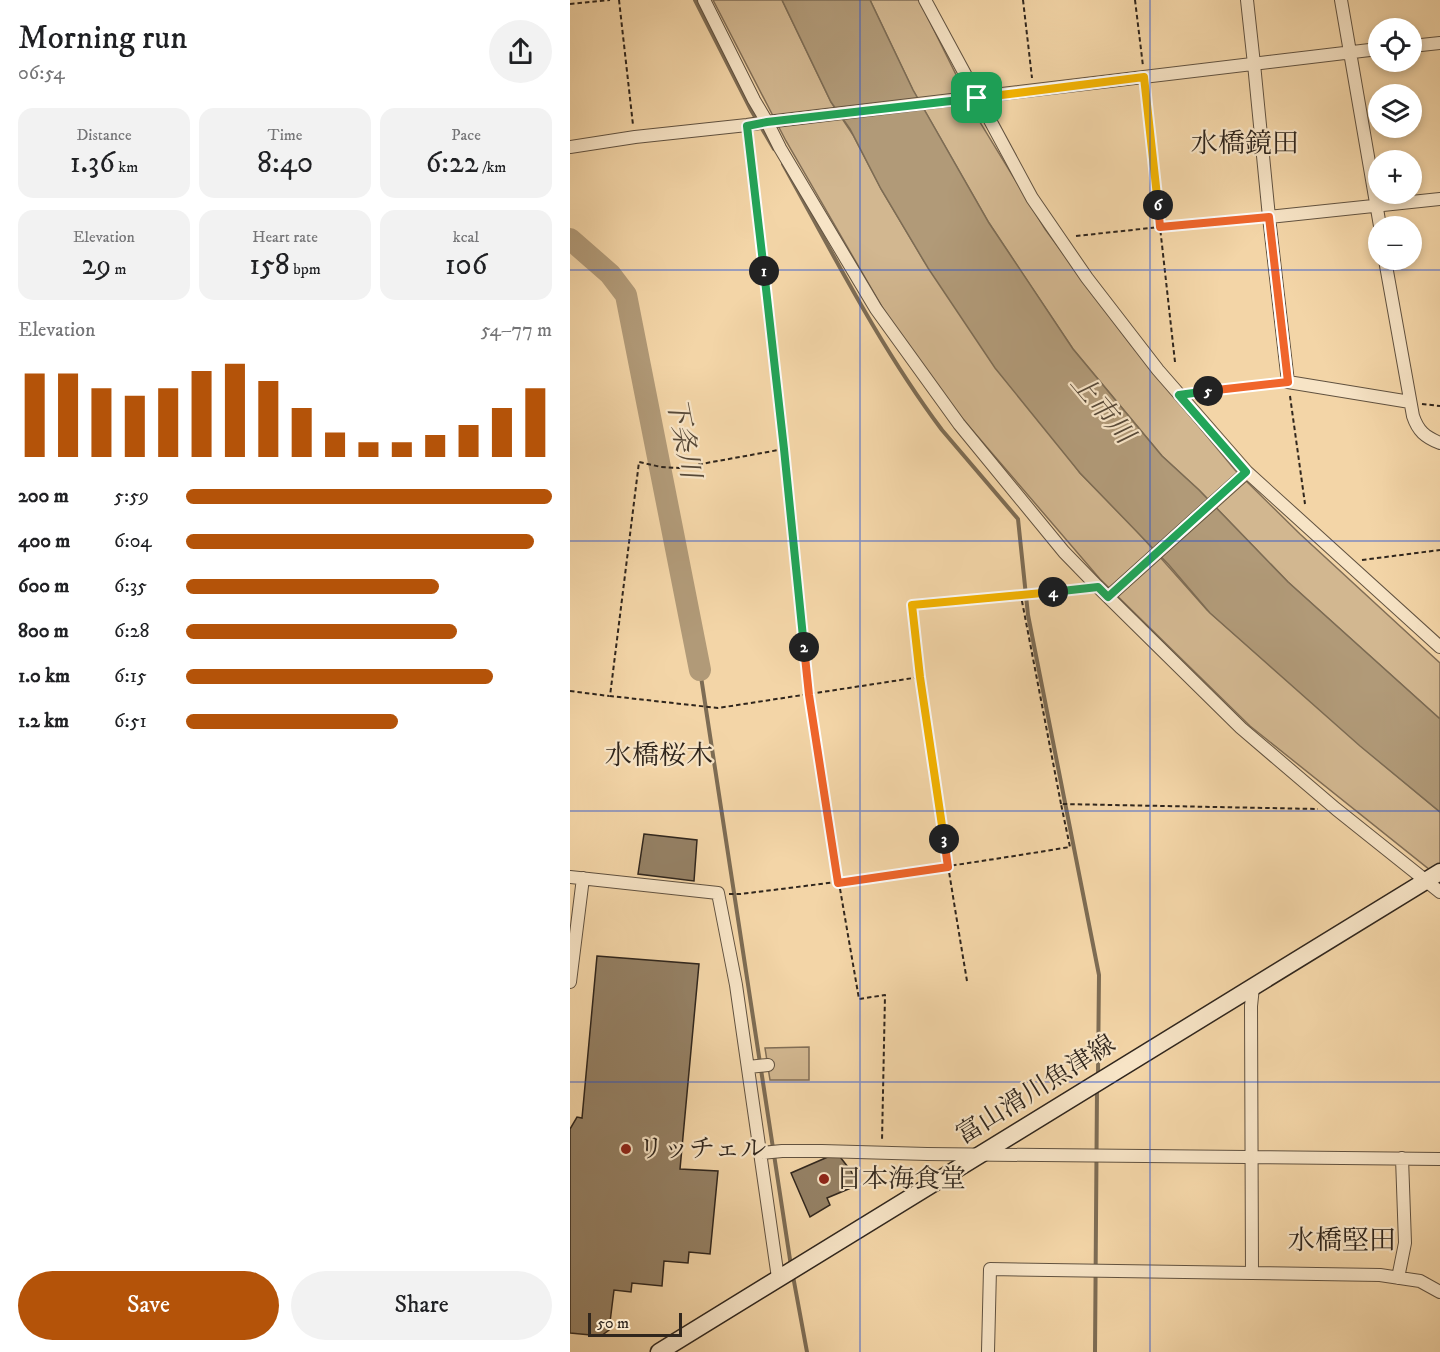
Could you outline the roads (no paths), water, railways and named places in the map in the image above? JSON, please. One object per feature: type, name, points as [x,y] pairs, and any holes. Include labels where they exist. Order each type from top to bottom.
[{"type":"main road","name":"富山滑川魚津線","points":[[659,1352],[1433,877]]},
{"type":"street","points":[[704,0],[780,148],[876,309],[959,424],[1064,552],[1241,728],[1336,809],[1433,877],[1440,892]]},
{"type":"street","points":[[925,0],[972,98],[1032,198],[1094,287],[1158,370],[1246,472],[1440,647]]},
{"type":"street","points":[[1246,0],[1288,382],[1410,402]]},
{"type":"street","points":[[1341,0],[1378,216]]},
{"type":"street","points":[[1422,45],[1440,43]]},
{"type":"street","points":[[570,147],[635,137],[747,126],[1368,50]]},
{"type":"street","points":[[1269,217],[1440,199]]},
{"type":"street","points":[[1387,270],[1413,416],[1417,428],[1431,440],[1440,443]]},
{"type":"street","points":[[1108,597],[1246,472]]},
{"type":"street","points":[[570,877],[718,893],[736,985],[781,1276]]},
{"type":"street","points":[[570,981],[583,878]]},
{"type":"street","points":[[1252,1273],[1251,1006],[1253,987]]},
{"type":"street","points":[[748,1067],[768,1065]]},
{"type":"street","points":[[763,1153],[782,1151],[1440,1159]]},
{"type":"street","points":[[1398,1278],[1405,1243],[1402,1158]]},
{"type":"street","points":[[988,1352],[990,1269],[1380,1275],[1420,1281],[1440,1292]]},
{"type":"water","name":"上市川","points":[[782,0],[870,0],[913,90],[989,223],[1073,349],[1162,456],[1199,490],[1288,582],[1440,719],[1440,812],[1360,746],[1210,613],[1169,565],[1080,473],[995,368],[928,268],[881,189],[850,129],[831,102]]},
{"type":"waterway","points":[[695,0],[751,110],[774,149]]},
{"type":"waterway","points":[[783,164],[858,300],[919,398],[942,430],[1018,519],[1028,615],[1099,975],[1098,1075]]},
{"type":"waterway","name":"下条川","points":[[570,239],[610,274],[626,295],[700,670]]},
{"type":"waterway","points":[[700,670],[791,1266]]},
{"type":"waterway","points":[[1095,1352],[1097,1089]]},
{"type":"waterway","points":[[793,1276],[807,1352]]},
{"type":"place","name":"リッチェル","points":[[626,1149]]},
{"type":"place","name":"日本海食堂","points":[[824,1179]]},
{"type":"district","name":"水橋鏡田","points":[[1245,144]]},
{"type":"district","name":"水橋桜木","points":[[659,756]]},
{"type":"district","name":"水橋堅田","points":[[1342,1241]]}]
